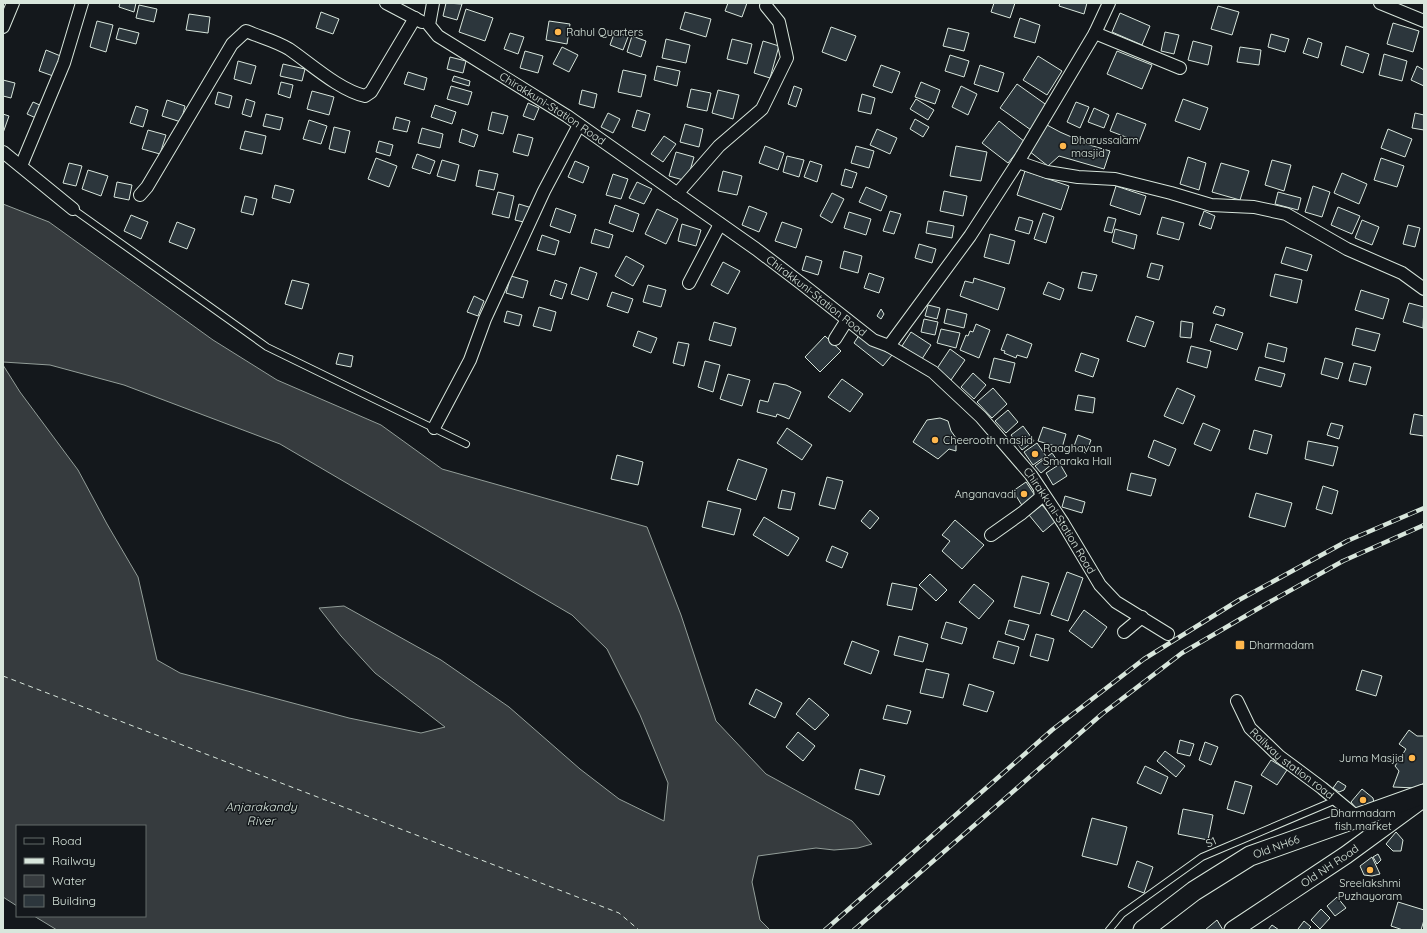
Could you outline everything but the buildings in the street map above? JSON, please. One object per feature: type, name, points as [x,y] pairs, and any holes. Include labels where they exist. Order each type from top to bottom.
[{"type":"main road","name":"Old NH66","points":[[1144,930],[1194,891],[1250,856],[1424,794]]},
{"type":"street","points":[[3,27],[13,3]]},
{"type":"street","points":[[20,166],[64,63],[82,3]]},
{"type":"street","name":"Chirakkuni-Station Road","points":[[386,3],[429,25],[438,36],[511,80],[580,125],[649,180],[677,194],[720,224],[802,284],[873,340],[889,346],[933,372],[981,417],[1031,474],[1100,585],[1116,602],[1168,634]]},
{"type":"street","points":[[429,25],[433,3]]},
{"type":"street","points":[[889,346],[970,236],[1018,162],[1095,33],[1109,3]]},
{"type":"street","points":[[1380,3],[1424,21]]},
{"type":"street","points":[[677,194],[719,146],[762,109],[787,58],[779,22],[766,6]]},
{"type":"street","points":[[140,195],[147,187],[232,44],[246,31],[287,48],[340,85],[357,94],[365,96],[371,92],[415,18]]},
{"type":"street","points":[[1095,33],[1180,68]]},
{"type":"street","points":[[434,428],[470,360],[485,319],[544,191],[580,125]]},
{"type":"street","points":[[3,152],[73,209]]},
{"type":"street","points":[[1018,162],[1047,172],[1078,177],[1115,179],[1211,205],[1254,207],[1286,214],[1347,249],[1402,273],[1424,289]]},
{"type":"street","points":[[689,283],[720,224]]},
{"type":"street","points":[[835,339],[847,320]]},
{"type":"street","points":[[991,535],[1022,513],[1041,497],[1040,489]]},
{"type":"street","points":[[1124,632],[1142,617]]},
{"type":"street","name":"Railway station road","points":[[1237,701],[1250,728],[1279,756],[1322,788],[1357,817]]},
{"type":"street","name":"Old NH Road","points":[[1233,930],[1346,855],[1424,798]]},
{"type":"lane","points":[[73,209],[267,347],[466,444]]},
{"type":"lane","name":"S1","points":[[1109,930],[1122,914],[1202,857],[1336,800]]},
{"type":"water","name":"Anjarakandy River","points":[[3,204],[49,222],[213,340],[277,380],[381,425],[442,469],[647,527],[681,615],[716,721],[766,774],[852,821],[872,844],[858,848],[834,850],[816,848],[758,856],[752,882],[760,920],[770,930],[57,930],[36,917],[146,917],[146,825],[16,825],[16,905],[3,897],[3,365],[20,392],[78,470],[138,577],[157,660],[180,673],[349,718],[421,733],[445,727],[375,673],[341,636],[319,608],[344,606],[441,660],[509,707],[580,769],[619,799],[664,821],[668,783],[640,715],[607,649],[572,615],[280,444],[124,385],[50,365],[3,362]]},
{"type":"ferry route","points":[[3,676],[619,913],[639,930]]},
{"type":"railway","points":[[825,930],[1052,730],[1144,659],[1239,600],[1347,541],[1424,508]]},
{"type":"railway","points":[[854,930],[1102,714],[1182,653],[1343,561],[1424,525]]},
{"type":"place","name":"Rahul Quarters","points":[[558,32]]},
{"type":"place","name":"Dharussalam masjid","points":[[1063,146]]},
{"type":"place","name":"Cheerooth masjid","points":[[935,440]]},
{"type":"place","name":"Raaghavan Smaraka Hall","points":[[1035,454]]},
{"type":"place","name":"Anganavadi","points":[[1024,494]]},
{"type":"place","name":"Dharmadam","points":[[1240,645]]},
{"type":"place","name":"Juma Masjid","points":[[1412,758]]},
{"type":"place","name":"Dharmadam fish market","points":[[1363,800]]},
{"type":"place","name":"Sreelakshmi Puzhayoram","points":[[1370,870]]}]
